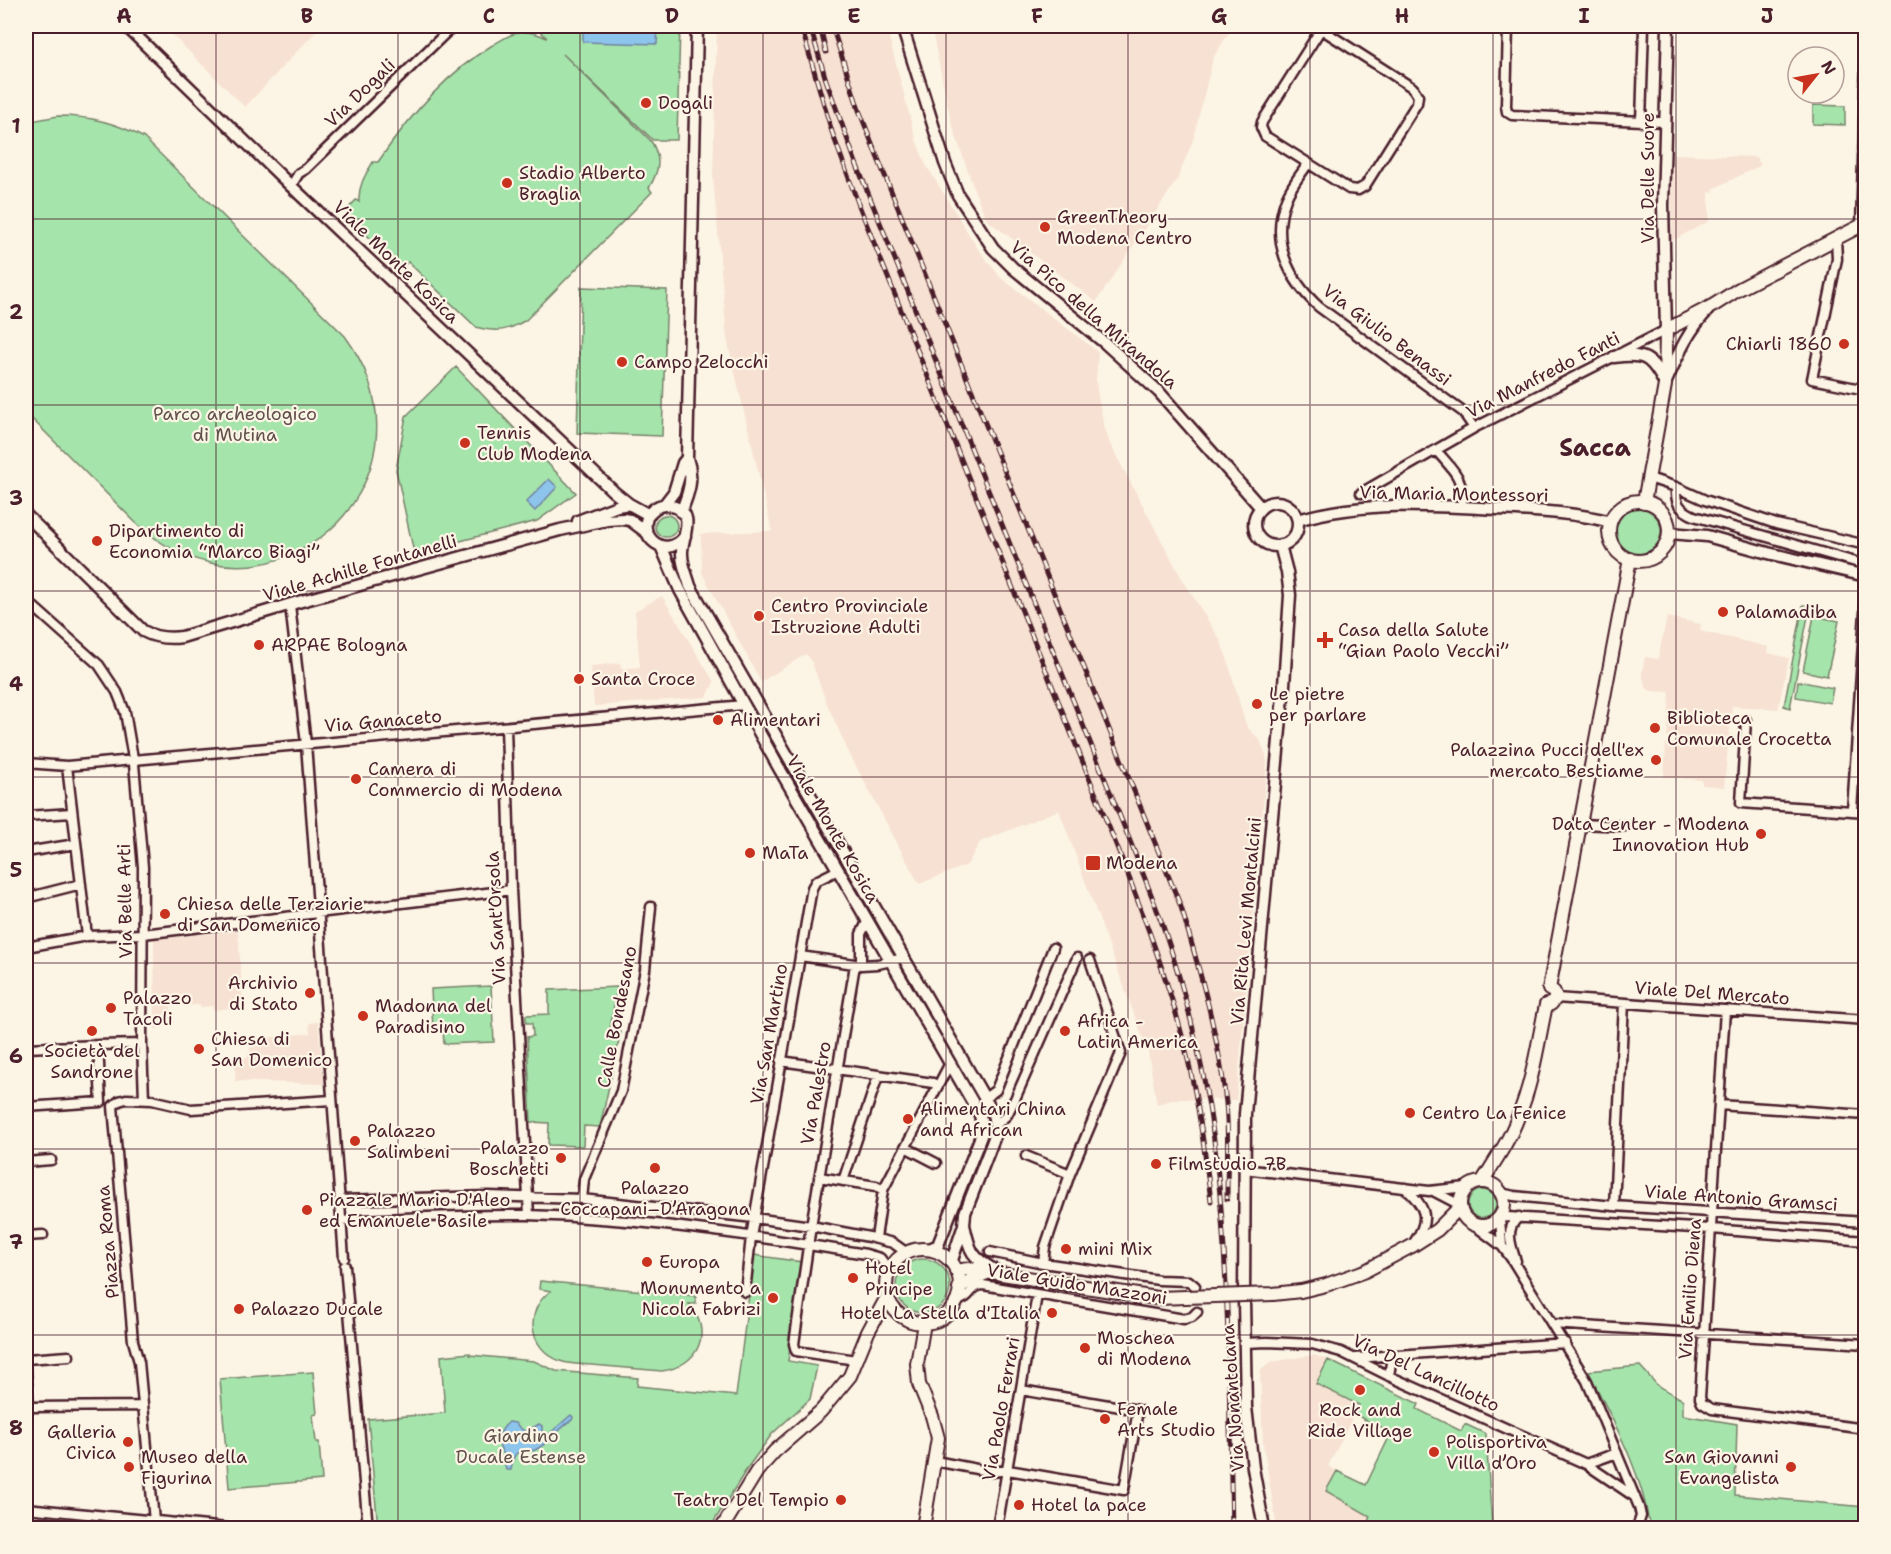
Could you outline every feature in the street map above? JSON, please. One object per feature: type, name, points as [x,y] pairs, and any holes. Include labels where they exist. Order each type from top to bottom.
[{"type":"main road","points":[[1644,502],[1665,385],[1666,330],[1863,224]]},
{"type":"main road","points":[[1632,502],[1644,502],[1660,510],[1667,520],[1669,533],[1658,554],[1644,560],[1629,559],[1614,547],[1609,534],[1611,522],[1621,507],[1632,502]]},
{"type":"main road","points":[[1482,1182],[1512,1133],[1530,1082],[1550,997],[1629,559]]},
{"type":"main road","points":[[1437,1230],[1472,1224],[1487,1226],[1500,1218],[1504,1207],[1501,1193],[1495,1186],[1482,1182],[1467,1187],[1461,1195],[1460,1206],[1463,1216],[1472,1224]]},
{"type":"main road","points":[[1437,1230],[1460,1206]]},
{"type":"main road","name":"Viale Guido Mazzoni","points":[[954,1267],[982,1268],[996,1273],[1157,1298],[1274,1294],[1326,1285],[1365,1271],[1437,1230]]},
{"type":"main road","points":[[914,1250],[928,1250],[942,1255],[954,1267],[959,1288],[952,1308],[941,1318],[924,1323],[912,1321],[900,1315],[893,1308],[887,1297],[886,1282],[896,1261],[914,1250]]},
{"type":"main road","name":"Viale Guido Mazzoni","points":[[959,1288],[974,1278],[996,1273]]},
{"type":"main road","points":[[722,1528],[757,1471],[838,1392],[850,1376],[868,1332],[887,1297]]},
{"type":"main road","points":[[923,1528],[938,1438],[918,1378],[917,1364],[924,1323]]},
{"type":"street","name":"Viale Monte Kosica","points":[[126,26],[614,492],[649,515]]},
{"type":"street","name":"Via Dogali","points":[[291,186],[298,173],[306,169],[453,26]]},
{"type":"street","points":[[664,505],[674,506],[681,512],[691,482],[687,458],[697,26]]},
{"type":"street","name":"Via Pico della Mirandola","points":[[902,26],[945,164],[958,195],[993,248],[1013,268],[1106,344],[1159,392],[1261,508]]},
{"type":"street","points":[[1508,26],[1507,112],[1512,115],[1664,122]]},
{"type":"street","points":[[1641,122],[1644,26]]},
{"type":"street","name":"Via Delle Suore","points":[[1666,330],[1663,205],[1668,26]]},
{"type":"street","points":[[1321,29],[1413,88],[1418,99],[1362,188],[1349,189],[1308,164],[1265,136],[1261,128],[1262,122],[1321,29]]},
{"type":"street","points":[[1863,224],[1866,58]]},
{"type":"street","name":"Via Giulio Benassi","points":[[1308,164],[1287,198],[1280,226],[1285,261],[1299,286],[1319,307],[1463,412],[1474,428]]},
{"type":"street","points":[[1836,238],[1837,259],[1812,379],[1866,390]]},
{"type":"street","points":[[1665,385],[1696,322],[1714,304]]},
{"type":"street","name":"Via Manfredo Fanti","points":[[1361,493],[1474,428],[1666,330]]},
{"type":"street","points":[[1614,357],[1632,355],[1644,357],[1655,366],[1665,385]]},
{"type":"street","points":[[1436,450],[1459,478],[1462,487],[1462,507]]},
{"type":"street","points":[[646,532],[645,526],[649,515],[653,510],[664,505],[674,492],[687,458]]},
{"type":"street","points":[[1648,478],[1776,524],[1866,545]]},
{"type":"street","points":[[1676,487],[1675,496],[1678,506],[1694,516],[1866,566]]},
{"type":"street","points":[[1271,503],[1283,503],[1293,509],[1298,520],[1294,536],[1280,545],[1268,544],[1258,537],[1254,525],[1261,508],[1271,503]]},
{"type":"street","name":"Viale Achille Fontanelli","points":[[560,530],[599,512],[629,504]]},
{"type":"street","name":"Via Maria Montessori","points":[[1298,520],[1324,512],[1361,507],[1462,507],[1574,513],[1611,522]]},
{"type":"street","name":"Viale Monte Kosica","points":[[681,512],[687,523],[681,552],[690,586],[985,1098],[996,1125]]},
{"type":"street","name":"Viale Achille Fontanelli","points":[[26,515],[143,631],[156,637],[169,639],[560,530],[623,519],[630,520],[646,532]]},
{"type":"street","name":"Viale Monte Kosica","points":[[646,532],[655,543],[661,546],[680,590],[744,705],[890,962],[975,1105],[982,1125],[981,1136],[938,1245],[928,1250]]},
{"type":"street","points":[[1669,533],[1707,536],[1866,576]]},
{"type":"street","points":[[661,546],[675,545],[685,536]]},
{"type":"street","name":"Via Rita Levi Montalcini","points":[[1244,1300],[1245,1114],[1290,595],[1286,565],[1280,545]]},
{"type":"street","points":[[1852,811],[1866,597]]},
{"type":"street","name":"Via Belle Arti","points":[[28,602],[99,665],[111,681],[125,712],[133,759],[143,867],[144,1098]]},
{"type":"street","points":[[290,605],[306,744],[339,1200],[369,1528]]},
{"type":"street","name":"Via Ganaceto","points":[[26,763],[67,766],[744,705]]},
{"type":"street","points":[[1746,720],[1741,803],[1866,812]]},
{"type":"street","name":"Via Sant'Orsola","points":[[506,727],[511,890],[528,1215]]},
{"type":"street","points":[[67,766],[87,936]]},
{"type":"street","points":[[26,816],[72,813]]},
{"type":"street","points":[[1581,824],[1625,826]]},
{"type":"street","points":[[26,852],[76,844]]},
{"type":"street","name":"Via San Martino","points":[[745,1292],[754,1218],[813,884],[837,870]]},
{"type":"street","points":[[26,898],[81,884]]},
{"type":"street","points":[[26,947],[87,936],[143,934],[511,890]]},
{"type":"street","name":"Calle Bondesano","points":[[582,1199],[584,1179],[621,1091],[645,970],[651,907]]},
{"type":"street","name":"Via Palestro","points":[[856,1360],[796,1351],[794,1348],[810,1226],[858,965],[861,934],[867,922]]},
{"type":"street","points":[[985,1098],[996,1090],[1053,948]]},
{"type":"street","points":[[800,956],[858,965],[890,962],[904,958]]},
{"type":"street","points":[[954,1267],[965,1213],[994,1139],[996,1125],[1007,1114],[1015,1099],[1077,958]]},
{"type":"street","points":[[1043,1263],[1045,1246],[1070,1174],[1121,1053],[1090,960]]},
{"type":"street","name":"Viale Del Mercato","points":[[1550,997],[1866,1020]]},
{"type":"street","points":[[1614,1206],[1624,1003]]},
{"type":"street","name":"Via Emilio Diena","points":[[1725,1010],[1700,1398],[1706,1407],[1866,1429]]},
{"type":"street","points":[[26,1048],[142,1044]]},
{"type":"street","points":[[26,1107],[101,1102],[98,1045]]},
{"type":"street","points":[[781,1061],[933,1083]]},
{"type":"street","points":[[876,1238],[883,1190],[950,1063]]},
{"type":"street","points":[[843,1181],[878,1076]]},
{"type":"street","points":[[144,1098],[191,1109],[332,1100]]},
{"type":"street","name":"Piazza Roma","points":[[144,1098],[126,1099],[113,1106],[134,1341],[140,1374],[154,1521]]},
{"type":"street","points":[[1719,1105],[1866,1115]]},
{"type":"street","points":[[905,1147],[936,1163]]},
{"type":"street","points":[[1026,1156],[1070,1174]]},
{"type":"street","points":[[26,1162],[51,1160]]},
{"type":"street","points":[[1244,1169],[1432,1191],[1467,1187]]},
{"type":"street","points":[[819,1177],[876,1186],[883,1190]]},
{"type":"street","points":[[1405,1188],[1419,1202],[1424,1216],[1422,1231],[1412,1246]]},
{"type":"street","points":[[1432,1191],[1460,1206]]},
{"type":"street","name":"Viale Antonio Gramsci","points":[[1501,1193],[1614,1206],[1866,1222]]},
{"type":"street","points":[[339,1200],[489,1196],[582,1199],[810,1226],[876,1238],[893,1243],[907,1253]]},
{"type":"street","points":[[341,1221],[460,1215],[528,1215],[622,1221],[751,1237],[874,1256],[880,1258],[890,1270]]},
{"type":"street","points":[[1517,1267],[1511,1245],[1510,1230],[1511,1224],[1519,1217]]},
{"type":"street","name":"Viale Antonio Gramsci","points":[[1500,1218],[1519,1217],[1866,1240]]},
{"type":"street","points":[[1500,1218],[1502,1246]]},
{"type":"street","points":[[1472,1224],[1502,1246],[1587,1381],[1641,1516],[1638,1525],[1633,1528]]},
{"type":"street","points":[[964,1225],[969,1245],[976,1259],[996,1273]]},
{"type":"street","points":[[26,1236],[43,1235]]},
{"type":"street","name":"Viale Guido Mazzoni","points":[[990,1252],[1043,1263],[1159,1280],[1189,1281],[1195,1286]]},
{"type":"street","name":"Viale Guido Mazzoni","points":[[956,1302],[966,1299],[980,1285],[1184,1319],[1192,1317],[1197,1312]]},
{"type":"street","name":"Via Paolo Ferrari","points":[[997,1528],[1037,1295]]},
{"type":"street","name":"Via Nonantolana","points":[[1244,1300],[1246,1407],[1253,1468],[1264,1528]]},
{"type":"street","points":[[1552,1324],[1866,1344]]},
{"type":"street","name":"Via Del Lancillotto","points":[[1245,1343],[1267,1341],[1312,1344],[1341,1352],[1389,1376],[1586,1464],[1635,1497]]},
{"type":"street","points":[[1354,1358],[1565,1343]]},
{"type":"street","points":[[26,1359],[69,1356]]},
{"type":"street","points":[[1389,1376],[1392,1356]]},
{"type":"street","points":[[26,1371],[28,1407],[143,1406]]},
{"type":"street","points":[[935,1461],[992,1472],[1008,1470],[1124,1490],[1138,1410],[1021,1389]]},
{"type":"street","points":[[1586,1464],[1617,1453]]},
{"type":"street","points":[[26,1508],[227,1528]]},
{"type":"street","points":[[113,1528],[114,1517]]},
{"type":"shaded area","points":[[163,26],[321,26],[245,107]]},
{"type":"shaded area","points":[[717,26],[886,26],[916,140],[926,165],[978,249],[1001,278],[1098,352],[1096,381],[1098,397],[1110,444],[1181,577],[1220,640],[1245,722],[1260,740],[1266,755],[1236,1100],[1175,1099],[1157,1104],[1148,1052],[1059,810],[980,842],[967,865],[919,884],[848,751],[811,660],[806,654],[761,682],[702,573],[701,534],[772,531],[727,339],[713,176]]},
{"type":"shaded area","points":[[931,26],[1233,26],[1213,58],[1193,140],[1177,180],[1096,302],[987,220],[951,121]]},
{"type":"shaded area","points":[[1672,154],[1756,157],[1761,165],[1713,189],[1715,192],[1709,192],[1709,221],[1672,241]]},
{"type":"shaded area","points":[[662,596],[714,682],[707,697],[594,706],[591,666],[620,663],[621,669],[640,667],[635,611]]},
{"type":"shaded area","points":[[1667,617],[1701,624],[1700,631],[1769,647],[1768,653],[1789,658],[1778,709],[1732,706],[1724,787],[1702,785],[1702,780],[1664,777],[1666,743],[1677,744],[1677,737],[1667,737],[1670,692],[1651,691],[1646,688],[1642,674],[1645,657],[1658,659]]},
{"type":"shaded area","points":[[238,931],[243,1007],[213,1010],[213,1006],[171,1006],[171,1013],[164,1013],[164,1028],[155,1029],[154,939]]},
{"type":"shaded area","points":[[318,1022],[324,1084],[235,1081],[236,1060],[247,1057],[250,1051],[246,1040],[310,1033],[309,1023]]},
{"type":"shaded area","points":[[1313,1355],[1328,1360],[1316,1384],[1359,1405],[1328,1466],[1337,1471],[1326,1491],[1370,1516],[1366,1528],[1277,1528],[1263,1443],[1260,1371],[1271,1362]]},
{"type":"green space","name":"Stadio Alberto Braglia","points":[[535,26],[680,26],[677,140],[653,140],[563,54],[651,141],[658,159],[657,170],[649,188],[652,192],[526,320],[508,329],[490,330],[476,327],[408,262],[401,268],[344,213],[356,200],[359,202],[361,186],[373,162],[378,162],[428,98],[458,70],[512,34],[527,32],[547,38]]},
{"type":"green space","points":[[1813,105],[1845,106],[1845,125],[1813,124]]},
{"type":"green space","name":"Parco archeologico di Mutina","points":[[58,116],[102,121],[144,138],[345,336],[372,391],[376,444],[360,492],[330,530],[288,556],[239,566],[187,556],[135,522],[26,413],[26,122]]},
{"type":"green space","name":"Campo Zelocchi","points":[[581,287],[667,290],[662,436],[577,433]]},
{"type":"green space","name":"Tennis Club Modena","points":[[456,367],[576,493],[537,521],[414,553],[396,470],[406,416]]},
{"type":"green space","points":[[1638,508],[1654,515],[1661,531],[1654,547],[1638,554],[1622,547],[1615,531],[1622,515]]},
{"type":"green space","points":[[666,515],[674,518],[677,526],[674,534],[666,537],[658,534],[655,526],[658,518]]},
{"type":"green space","points":[[1803,605],[1810,606],[1790,708],[1784,706]]},
{"type":"green space","points":[[1814,616],[1839,621],[1827,676],[1803,671]]},
{"type":"green space","points":[[1798,681],[1833,688],[1830,703],[1796,697]]},
{"type":"green space","points":[[491,986],[494,1042],[444,1044],[443,1031],[433,1031],[431,989]]},
{"type":"green space","points":[[617,987],[610,1030],[621,1032],[600,1127],[584,1126],[583,1146],[548,1145],[549,1123],[531,1122],[527,1037],[533,1036],[532,1023],[526,1023],[526,1015],[549,1014],[549,990]]},
{"type":"green space","points":[[1482,1190],[1492,1194],[1496,1204],[1492,1214],[1482,1218],[1472,1214],[1468,1204],[1472,1194]]},
{"type":"green space","name":"Giardino Ducale Estense","points":[[754,1255],[802,1262],[788,1361],[817,1366],[810,1399],[772,1434],[748,1467],[710,1528],[378,1528],[368,1419],[445,1413],[441,1356],[470,1353],[470,1355],[534,1361],[556,1371],[638,1378],[637,1386],[736,1396]]},
{"type":"green space","points":[[923,1259],[933,1261],[942,1267],[948,1276],[950,1286],[948,1296],[942,1305],[933,1311],[923,1313],[913,1311],[904,1305],[898,1296],[896,1286],[898,1276],[904,1267],[913,1261]]},
{"type":"green space","points":[[540,1281],[696,1296],[696,1304],[689,1304],[700,1326],[701,1337],[698,1346],[685,1362],[675,1368],[662,1371],[572,1364],[560,1361],[541,1348],[534,1332],[533,1321],[536,1310],[543,1298],[551,1291],[539,1289]]},
{"type":"green space","name":"Polisportiva Villa d’Oro","points":[[1328,1360],[1419,1404],[1417,1409],[1461,1431],[1465,1424],[1486,1434],[1492,1528],[1366,1528],[1370,1516],[1326,1491],[1337,1471],[1366,1485],[1391,1433],[1354,1414],[1359,1405],[1316,1384]]},
{"type":"green space","points":[[1640,1366],[1658,1386],[1683,1400],[1683,1415],[1737,1424],[1735,1495],[1865,1507],[1865,1528],[1646,1528],[1649,1523],[1645,1503],[1633,1464],[1588,1371]]},
{"type":"green space","points":[[313,1372],[317,1414],[313,1415],[316,1442],[319,1442],[322,1480],[229,1488],[220,1379]]},
{"type":"water","points":[[583,26],[658,26],[657,44],[583,42]]},
{"type":"water","points":[[549,479],[557,487],[535,511],[526,502]]},
{"type":"water","points":[[571,1415],[572,1420],[550,1440],[533,1451],[517,1453],[511,1470],[506,1470],[507,1458],[499,1444],[499,1439],[502,1430],[509,1422],[515,1423],[526,1431],[539,1424],[542,1426],[542,1435],[549,1434]]},
{"type":"railway","points":[[801,26],[832,132],[858,203],[1152,938],[1188,1060],[1199,1112],[1211,1201]]},
{"type":"railway","points":[[810,26],[826,80],[856,163],[1138,861],[1164,929],[1182,986],[1209,1106],[1217,1165],[1228,1346],[1232,1528]]},
{"type":"railway","points":[[820,26],[826,52]]},
{"type":"railway","points":[[832,26],[859,110],[877,156],[1181,907],[1208,1004],[1223,1078],[1227,1127],[1227,1199]]},
{"type":"place","name":"Dogali","points":[[646,103]]},
{"type":"place","name":"Stadio Alberto Braglia","points":[[507,183]]},
{"type":"place","name":"GreenTheory Modena Centro","points":[[1045,227]]},
{"type":"place","name":"Chiarli 1860","points":[[1844,344]]},
{"type":"place","name":"Campo Zelocchi","points":[[622,362]]},
{"type":"place","name":"Tennis Club Modena","points":[[465,443]]},
{"type":"place","name":"Dipartimento di Economia “Marco Biagi”","points":[[97,541]]},
{"type":"place","name":"Palamadiba","points":[[1723,612]]},
{"type":"place","name":"Centro Provinciale Istruzione Adulti","points":[[759,616]]},
{"type":"place","name":"Casa della Salute “Gian Paolo Vecchi”","points":[[1325,640]]},
{"type":"place","name":"ARPAE Bologna","points":[[259,645]]},
{"type":"place","name":"Santa Croce","points":[[579,679]]},
{"type":"place","name":"Le pietre per parlare","points":[[1257,704]]},
{"type":"place","name":"Alimentari","points":[[718,720]]},
{"type":"place","name":"Biblioteca Comunale Crocetta","points":[[1655,728]]},
{"type":"place","name":"Palazzina Pucci dell'ex mercato Bestiame","points":[[1656,760]]},
{"type":"place","name":"Camera di Commercio di Modena","points":[[356,779]]},
{"type":"place","name":"Data Center - Modena Innovation Hub","points":[[1761,834]]},
{"type":"place","name":"MaTa","points":[[750,853]]},
{"type":"place","name":"Modena","points":[[1093,863]]},
{"type":"place","name":"Chiesa delle Terziarie di San Domenico","points":[[165,914]]},
{"type":"place","name":"Archivio di Stato","points":[[310,993]]},
{"type":"place","name":"Palazzo Tacoli","points":[[111,1008]]},
{"type":"place","name":"Madonna del Paradisino","points":[[363,1016]]},
{"type":"place","name":"Società del Sandrone","points":[[92,1031]]},
{"type":"place","name":"Africa - Latin America","points":[[1065,1031]]},
{"type":"place","name":"Chiesa di San Domenico","points":[[199,1049]]},
{"type":"place","name":"Centro La Fenice","points":[[1410,1113]]},
{"type":"place","name":"Alimentari China and African","points":[[908,1119]]},
{"type":"place","name":"Palazzo Salimbeni","points":[[355,1141]]},
{"type":"place","name":"Palazzo Boschetti","points":[[561,1158]]},
{"type":"place","name":"Filmstudio 7B","points":[[1156,1164]]},
{"type":"place","name":"Palazzo Coccapani–D’Aragona","points":[[655,1168]]},
{"type":"place","name":"Piazzale Mario D'Aleo ed Emanuele Basile","points":[[307,1210]]},
{"type":"place","name":"mini Mix","points":[[1066,1249]]},
{"type":"place","name":"Europa","points":[[647,1262]]},
{"type":"place","name":"Hotel Principe","points":[[853,1278]]},
{"type":"place","name":"Monumento a Nicola Fabrizi","points":[[773,1298]]},
{"type":"place","name":"Palazzo Ducale","points":[[239,1309]]},
{"type":"place","name":"Hotel La Stella d'Italia","points":[[1052,1313]]},
{"type":"place","name":"Moschea di Modena","points":[[1085,1348]]},
{"type":"place","name":"Rock and Ride Village","points":[[1360,1390]]},
{"type":"place","name":"Female Arts Studio","points":[[1105,1419]]},
{"type":"place","name":"Galleria Civica","points":[[128,1442]]},
{"type":"place","name":"Polisportiva Villa d’Oro","points":[[1434,1452]]},
{"type":"place","name":"Museo della Figurina","points":[[129,1467]]},
{"type":"place","name":"San Giovanni Evangelista","points":[[1791,1467]]},
{"type":"place","name":"Teatro Del Tempio","points":[[841,1500]]},
{"type":"place","name":"Hotel la pace","points":[[1019,1505]]},
{"type":"district","name":"Sacca","points":[[1595,448]]}]
